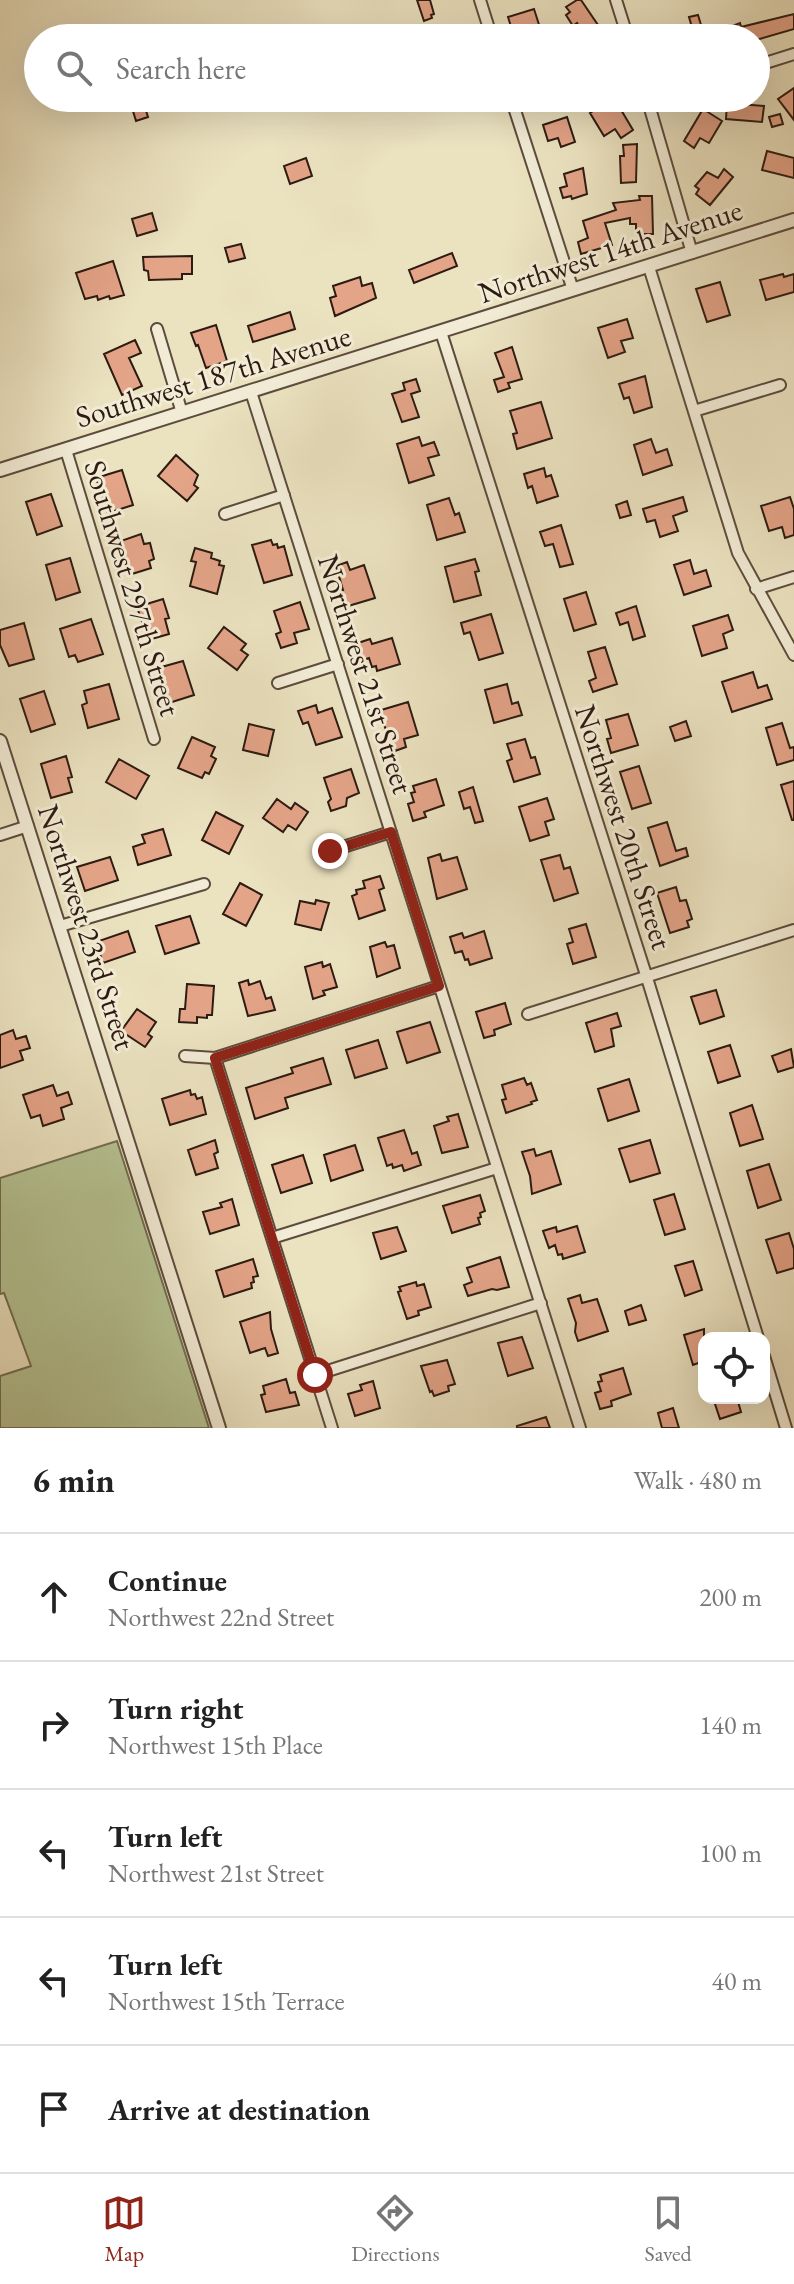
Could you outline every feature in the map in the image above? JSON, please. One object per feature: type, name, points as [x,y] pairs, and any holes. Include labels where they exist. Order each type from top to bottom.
[{"type":"street","points":[[616,0],[624,24]]},
{"type":"street","points":[[484,1],[489,24]]},
{"type":"street","points":[[770,62],[794,54]]},
{"type":"street","points":[[516,112],[573,290]]},
{"type":"street","points":[[653,112],[692,253]]},
{"type":"street","name":"Northwest 14th Avenue","points":[[441,332],[794,220]]},
{"type":"street","points":[[649,267],[738,553],[794,655]]},
{"type":"street","points":[[157,329],[182,413]]},
{"type":"street","name":"Southwest 187th Avenue","points":[[0,470],[441,332]]},
{"type":"street","name":"Northwest 20th Street","points":[[441,332],[756,1332]]},
{"type":"street","points":[[694,411],[780,385]]},
{"type":"street","name":"Northwest 21st Street","points":[[251,392],[580,1428]]},
{"type":"street","name":"Southwest 297th Street","points":[[66,450],[154,739]]},
{"type":"street","points":[[225,514],[284,495]]},
{"type":"street","points":[[756,589],[794,577]]},
{"type":"street","points":[[278,683],[338,664]]},
{"type":"street","name":"Northwest 23rd Street","points":[[0,741],[219,1428]]},
{"type":"street","points":[[0,835],[28,826]]},
{"type":"street","points":[[330,851],[391,832]]},
{"type":"street","points":[[60,926],[204,884]]},
{"type":"street","points":[[528,1014],[794,930]]},
{"type":"street","points":[[185,1056],[215,1058],[439,986]]},
{"type":"street","points":[[215,1058],[332,1428]]},
{"type":"street","points":[[272,1238],[497,1168]]},
{"type":"street","points":[[315,1375],[541,1303]]},
{"type":"street","points":[[770,1376],[786,1428]]},
{"type":"green space","points":[[117,1141],[209,1428],[0,1428],[0,1376],[31,1366],[4,1293],[0,1294],[0,1178]]},
{"type":"building","points":[[417,0],[430,0],[434,14],[432,18],[424,21]]},
{"type":"building","points":[[581,0],[597,24],[572,24],[566,15],[570,12],[566,7]]},
{"type":"building","points":[[534,9],[539,24],[510,24],[508,17]]},
{"type":"building","points":[[794,14],[794,29],[770,36],[770,24],[753,24]]},
{"type":"building","points":[[698,15],[701,24],[691,24],[689,17]]},
{"type":"building","points":[[794,88],[794,120],[778,99]]},
{"type":"building","points":[[133,112],[146,112],[148,117],[136,121]]},
{"type":"building","points":[[622,112],[633,130],[621,138],[615,129],[604,136],[590,113]]},
{"type":"building","points":[[701,112],[708,112],[722,121],[709,143],[700,138],[694,148],[684,141]]},
{"type":"building","points":[[726,112],[763,112],[762,122],[726,119]]},
{"type":"building","points":[[780,114],[783,124],[772,127],[769,117]]},
{"type":"building","points":[[567,117],[575,142],[561,147],[558,138],[548,141],[543,125]]},
{"type":"building","points":[[637,144],[636,182],[621,183],[620,156],[624,156],[623,145]]},
{"type":"building","points":[[767,151],[794,158],[794,178],[762,170]]},
{"type":"building","points":[[306,158],[312,176],[290,184],[284,166]]},
{"type":"building","points":[[583,168],[587,194],[572,199],[571,196],[563,198],[560,188],[567,186],[564,174]]},
{"type":"building","points":[[724,169],[733,177],[710,205],[696,194],[699,189],[695,186],[707,172],[718,178]]},
{"type":"building","points":[[639,196],[652,196],[653,234],[636,234],[636,224],[630,224],[630,218],[605,223],[612,245],[581,254],[578,242],[588,238],[583,221],[616,210],[613,203],[640,200]]},
{"type":"building","points":[[152,213],[157,230],[137,236],[132,219]]},
{"type":"building","points":[[241,244],[245,258],[229,262],[225,248]]},
{"type":"building","points":[[452,253],[457,266],[414,283],[409,270]]},
{"type":"building","points":[[192,256],[192,274],[182,274],[182,279],[149,280],[148,271],[144,270],[143,257]]},
{"type":"building","points":[[113,261],[124,295],[110,299],[109,296],[98,300],[97,296],[85,299],[76,273]]},
{"type":"building","points":[[783,274],[784,277],[794,274],[794,292],[766,300],[760,280]]},
{"type":"building","points":[[360,277],[362,286],[372,283],[376,298],[335,316],[330,298],[336,296],[333,286]]},
{"type":"building","points":[[720,282],[730,315],[707,322],[696,289]]},
{"type":"building","points":[[290,312],[295,329],[253,342],[248,326]]},
{"type":"building","points":[[627,319],[633,338],[621,341],[625,352],[608,358],[598,328]]},
{"type":"building","points":[[216,325],[227,361],[206,368],[191,333]]},
{"type":"building","points":[[135,340],[141,353],[129,358],[142,386],[122,395],[104,354]]},
{"type":"building","points":[[512,347],[522,379],[508,383],[510,388],[498,392],[494,380],[504,377],[495,353]]},
{"type":"building","points":[[645,376],[652,407],[634,413],[629,397],[624,399],[619,384]]},
{"type":"building","points":[[416,379],[420,391],[411,394],[419,417],[402,422],[392,394],[405,390],[403,383]]},
{"type":"building","points":[[541,402],[552,438],[517,449],[513,434],[517,433],[510,411]]},
{"type":"building","points":[[419,437],[422,446],[434,442],[439,455],[428,458],[434,475],[409,483],[397,444]]},
{"type":"building","points":[[651,439],[656,453],[667,449],[672,465],[643,475],[634,445]]},
{"type":"building","points":[[176,455],[198,475],[194,485],[198,488],[187,501],[158,476]]},
{"type":"building","points":[[544,468],[546,477],[551,475],[558,496],[537,503],[524,474]]},
{"type":"building","points":[[122,470],[133,505],[108,513],[96,478]]},
{"type":"building","points":[[51,494],[62,526],[37,535],[26,502]]},
{"type":"building","points":[[683,497],[687,511],[673,516],[678,531],[660,537],[655,520],[647,522],[643,509]]},
{"type":"building","points":[[790,497],[794,509],[794,535],[785,538],[782,527],[769,531],[761,506]]},
{"type":"building","points":[[449,498],[455,515],[459,513],[465,532],[437,540],[427,505]]},
{"type":"building","points":[[627,501],[631,515],[620,518],[616,505]]},
{"type":"building","points":[[561,525],[573,564],[560,567],[553,544],[545,546],[540,532]]},
{"type":"building","points":[[141,534],[144,544],[150,543],[154,559],[149,561],[151,568],[129,575],[118,542]]},
{"type":"building","points":[[271,540],[278,548],[284,546],[292,575],[264,583],[252,545]]},
{"type":"building","points":[[195,548],[212,553],[211,558],[224,566],[217,594],[190,586],[196,562],[191,561]]},
{"type":"building","points":[[70,558],[80,592],[56,600],[46,565]]},
{"type":"building","points":[[475,559],[481,595],[454,602],[445,567]]},
{"type":"building","points":[[690,560],[694,574],[706,570],[711,586],[684,595],[674,565]]},
{"type":"building","points":[[347,562],[350,570],[364,565],[375,598],[345,607],[336,566]]},
{"type":"building","points":[[586,592],[596,624],[574,631],[564,599]]},
{"type":"building","points":[[163,599],[169,618],[165,619],[169,634],[148,640],[137,607]]},
{"type":"building","points":[[300,602],[309,629],[294,633],[297,643],[281,648],[276,634],[281,632],[274,611]]},
{"type":"building","points":[[636,606],[645,636],[633,640],[628,622],[620,625],[616,613]]},
{"type":"building","points":[[491,614],[503,653],[479,660],[470,632],[464,634],[461,623]]},
{"type":"building","points":[[728,615],[733,630],[723,634],[727,648],[702,656],[693,626]]},
{"type":"building","points":[[91,619],[103,654],[78,662],[75,655],[69,657],[60,629]]},
{"type":"building","points":[[24,623],[34,659],[9,666],[0,645],[0,630]]},
{"type":"building","points":[[224,627],[246,644],[241,650],[248,655],[237,670],[208,648]]},
{"type":"building","points":[[392,638],[400,664],[377,671],[369,658],[363,660],[358,643],[370,639],[372,644]]},
{"type":"building","points":[[605,647],[617,684],[593,692],[589,681],[596,678],[588,652]]},
{"type":"building","points":[[183,661],[194,695],[169,703],[158,668]]},
{"type":"building","points":[[753,672],[758,688],[767,685],[772,699],[732,712],[722,682]]},
{"type":"building","points":[[109,684],[119,719],[88,728],[82,705],[87,703],[84,691]]},
{"type":"building","points":[[507,684],[512,704],[518,702],[522,715],[494,723],[485,690]]},
{"type":"building","points":[[44,691],[55,724],[31,732],[20,699]]},
{"type":"building","points":[[408,702],[418,735],[404,739],[406,747],[395,751],[378,711]]},
{"type":"building","points":[[316,705],[318,713],[332,708],[342,737],[316,745],[308,722],[303,724],[298,711]]},
{"type":"building","points":[[628,714],[638,745],[611,753],[606,720]]},
{"type":"building","points":[[686,721],[691,736],[675,741],[670,727]]},
{"type":"building","points":[[782,723],[790,748],[794,747],[794,760],[777,765],[766,728]]},
{"type":"building","points":[[249,724],[274,730],[268,756],[243,750]]},
{"type":"building","points":[[192,737],[215,747],[211,756],[216,759],[209,774],[205,772],[202,778],[178,768]]},
{"type":"building","points":[[525,739],[540,774],[514,782],[507,761],[512,759],[507,744]]},
{"type":"building","points":[[66,756],[72,777],[68,778],[72,792],[51,798],[41,764]]},
{"type":"building","points":[[119,759],[149,776],[136,799],[106,782]]},
{"type":"building","points":[[639,766],[651,803],[632,809],[620,772]]},
{"type":"building","points":[[351,769],[359,793],[347,798],[346,806],[331,811],[328,802],[331,799],[324,778]]},
{"type":"building","points":[[436,779],[444,805],[424,812],[426,817],[413,821],[408,804],[414,802],[411,793],[415,792],[413,786]]},
{"type":"building","points":[[794,781],[794,820],[792,820],[781,785]]},
{"type":"building","points":[[473,787],[483,821],[475,823],[470,807],[464,809],[459,792]]},
{"type":"building","points":[[547,798],[554,819],[545,822],[549,835],[530,841],[519,807]]},
{"type":"building","points":[[277,799],[291,809],[295,803],[308,812],[296,830],[288,825],[283,832],[263,818]]},
{"type":"building","points":[[216,812],[243,826],[229,854],[202,840]]},
{"type":"building","points":[[667,822],[676,851],[686,848],[688,856],[660,866],[648,828]]},
{"type":"building","points":[[163,829],[171,855],[138,865],[133,847],[145,843],[142,835]]},
{"type":"building","points":[[440,854],[442,861],[457,857],[467,889],[437,899],[428,858]]},
{"type":"building","points":[[560,855],[564,869],[570,867],[578,893],[554,901],[541,860]]},
{"type":"building","points":[[110,857],[118,880],[85,891],[77,867]]},
{"type":"building","points":[[380,876],[384,888],[379,890],[385,910],[359,919],[352,896],[357,894],[356,890],[365,888],[363,881]]},
{"type":"building","points":[[240,883],[262,895],[246,926],[223,914]]},
{"type":"building","points":[[676,887],[680,901],[686,900],[692,919],[687,921],[689,927],[670,933],[657,893]]},
{"type":"building","points":[[316,900],[329,903],[321,930],[295,924],[300,901],[315,904]]},
{"type":"building","points":[[190,916],[199,943],[165,954],[156,926]]},
{"type":"building","points":[[586,924],[596,957],[573,964],[567,944],[573,942],[569,929]]},
{"type":"building","points":[[128,931],[135,952],[103,963],[96,942]]},
{"type":"building","points":[[484,931],[492,958],[470,965],[462,951],[455,953],[450,937],[462,933],[464,938]]},
{"type":"building","points":[[385,942],[387,947],[394,945],[400,968],[377,977],[370,947]]},
{"type":"building","points":[[322,962],[323,967],[330,964],[337,987],[323,991],[325,995],[313,999],[305,967]]},
{"type":"building","points":[[248,980],[249,985],[260,981],[266,999],[271,997],[275,1010],[248,1016],[239,983]]},
{"type":"building","points":[[187,984],[214,986],[212,1015],[197,1017],[197,1023],[179,1022],[180,1009],[185,1009]]},
{"type":"building","points":[[716,990],[724,1016],[700,1024],[691,997]]},
{"type":"building","points":[[505,1003],[511,1024],[494,1030],[495,1035],[484,1038],[476,1012]]},
{"type":"building","points":[[137,1009],[156,1022],[148,1034],[152,1037],[145,1047],[121,1031]]},
{"type":"building","points":[[617,1013],[621,1026],[611,1029],[614,1046],[595,1052],[586,1023]]},
{"type":"building","points":[[430,1022],[440,1052],[407,1063],[397,1032]]},
{"type":"building","points":[[13,1030],[16,1039],[26,1036],[30,1048],[20,1051],[23,1060],[0,1068],[0,1035]]},
{"type":"building","points":[[378,1040],[387,1068],[355,1078],[346,1050]]},
{"type":"building","points":[[730,1045],[740,1076],[718,1083],[708,1052]]},
{"type":"building","points":[[791,1049],[794,1067],[778,1072],[772,1056]]},
{"type":"building","points":[[323,1058],[331,1084],[285,1098],[288,1108],[255,1119],[246,1088],[293,1073],[291,1068]]},
{"type":"building","points":[[524,1078],[527,1085],[531,1083],[537,1100],[506,1113],[502,1085]]},
{"type":"building","points":[[629,1079],[639,1111],[608,1121],[598,1089]]},
{"type":"building","points":[[53,1085],[57,1096],[68,1092],[72,1104],[61,1108],[64,1119],[43,1126],[40,1115],[31,1118],[23,1095]]},
{"type":"building","points":[[190,1090],[197,1099],[202,1097],[206,1114],[170,1125],[162,1099]]},
{"type":"building","points":[[752,1105],[763,1139],[740,1146],[730,1113]]},
{"type":"building","points":[[458,1114],[468,1147],[442,1153],[434,1126]]},
{"type":"building","points":[[404,1130],[412,1154],[417,1152],[421,1165],[404,1171],[402,1165],[387,1166],[378,1138]]},
{"type":"building","points":[[215,1140],[218,1152],[214,1154],[218,1168],[196,1175],[188,1150]]},
{"type":"building","points":[[650,1140],[660,1173],[630,1182],[619,1149]]},
{"type":"building","points":[[355,1145],[363,1170],[331,1181],[324,1155]]},
{"type":"building","points":[[534,1149],[536,1156],[551,1151],[561,1184],[532,1194],[522,1152]]},
{"type":"building","points":[[303,1155],[312,1183],[281,1193],[272,1165]]},
{"type":"building","points":[[769,1164],[781,1200],[758,1208],[747,1171]]},
{"type":"building","points":[[674,1194],[685,1229],[665,1235],[654,1200]]},
{"type":"building","points":[[480,1195],[485,1211],[478,1218],[480,1224],[452,1233],[443,1206]]},
{"type":"building","points":[[232,1199],[239,1225],[210,1234],[203,1212],[222,1207],[220,1203]]},
{"type":"building","points":[[577,1226],[585,1252],[563,1259],[555,1245],[549,1248],[543,1231],[556,1227],[557,1232]]},
{"type":"building","points":[[397,1227],[406,1251],[381,1259],[373,1233]]},
{"type":"building","points":[[789,1233],[794,1249],[794,1268],[777,1273],[766,1240]]},
{"type":"building","points":[[500,1257],[509,1287],[468,1296],[464,1285],[472,1282],[467,1268]]},
{"type":"building","points":[[253,1259],[258,1276],[253,1277],[252,1288],[224,1297],[216,1271]]},
{"type":"building","points":[[693,1261],[702,1290],[685,1296],[675,1266]]},
{"type":"building","points":[[416,1282],[417,1286],[424,1284],[431,1307],[407,1319],[399,1287]]},
{"type":"building","points":[[580,1295],[582,1303],[597,1299],[608,1331],[578,1341],[568,1299]]},
{"type":"building","points":[[641,1305],[646,1320],[629,1325],[625,1311]]},
{"type":"building","points":[[270,1312],[278,1353],[268,1356],[265,1348],[250,1353],[240,1322]]},
{"type":"building","points":[[704,1329],[704,1332],[698,1332],[698,1363],[693,1365],[684,1335]]},
{"type":"building","points":[[522,1337],[533,1368],[508,1376],[498,1343]]},
{"type":"building","points":[[447,1360],[455,1384],[448,1386],[449,1391],[434,1396],[421,1366]]},
{"type":"building","points":[[623,1368],[631,1394],[611,1401],[612,1406],[600,1409],[595,1393],[601,1391],[598,1382],[602,1381],[600,1375]]},
{"type":"building","points":[[286,1379],[290,1393],[295,1392],[299,1405],[266,1412],[261,1395],[265,1394],[263,1386]]},
{"type":"building","points":[[373,1381],[380,1408],[355,1416],[348,1394],[362,1390],[360,1385]]},
{"type":"building","points":[[715,1404],[739,1404],[741,1412],[720,1419]]},
{"type":"building","points":[[673,1408],[679,1428],[662,1428],[658,1413]]},
{"type":"building","points":[[546,1417],[550,1428],[517,1428],[517,1426]]},
{"type":"route","points":[[315,1375],[215,1058],[439,986],[391,832],[330,851]]}]
